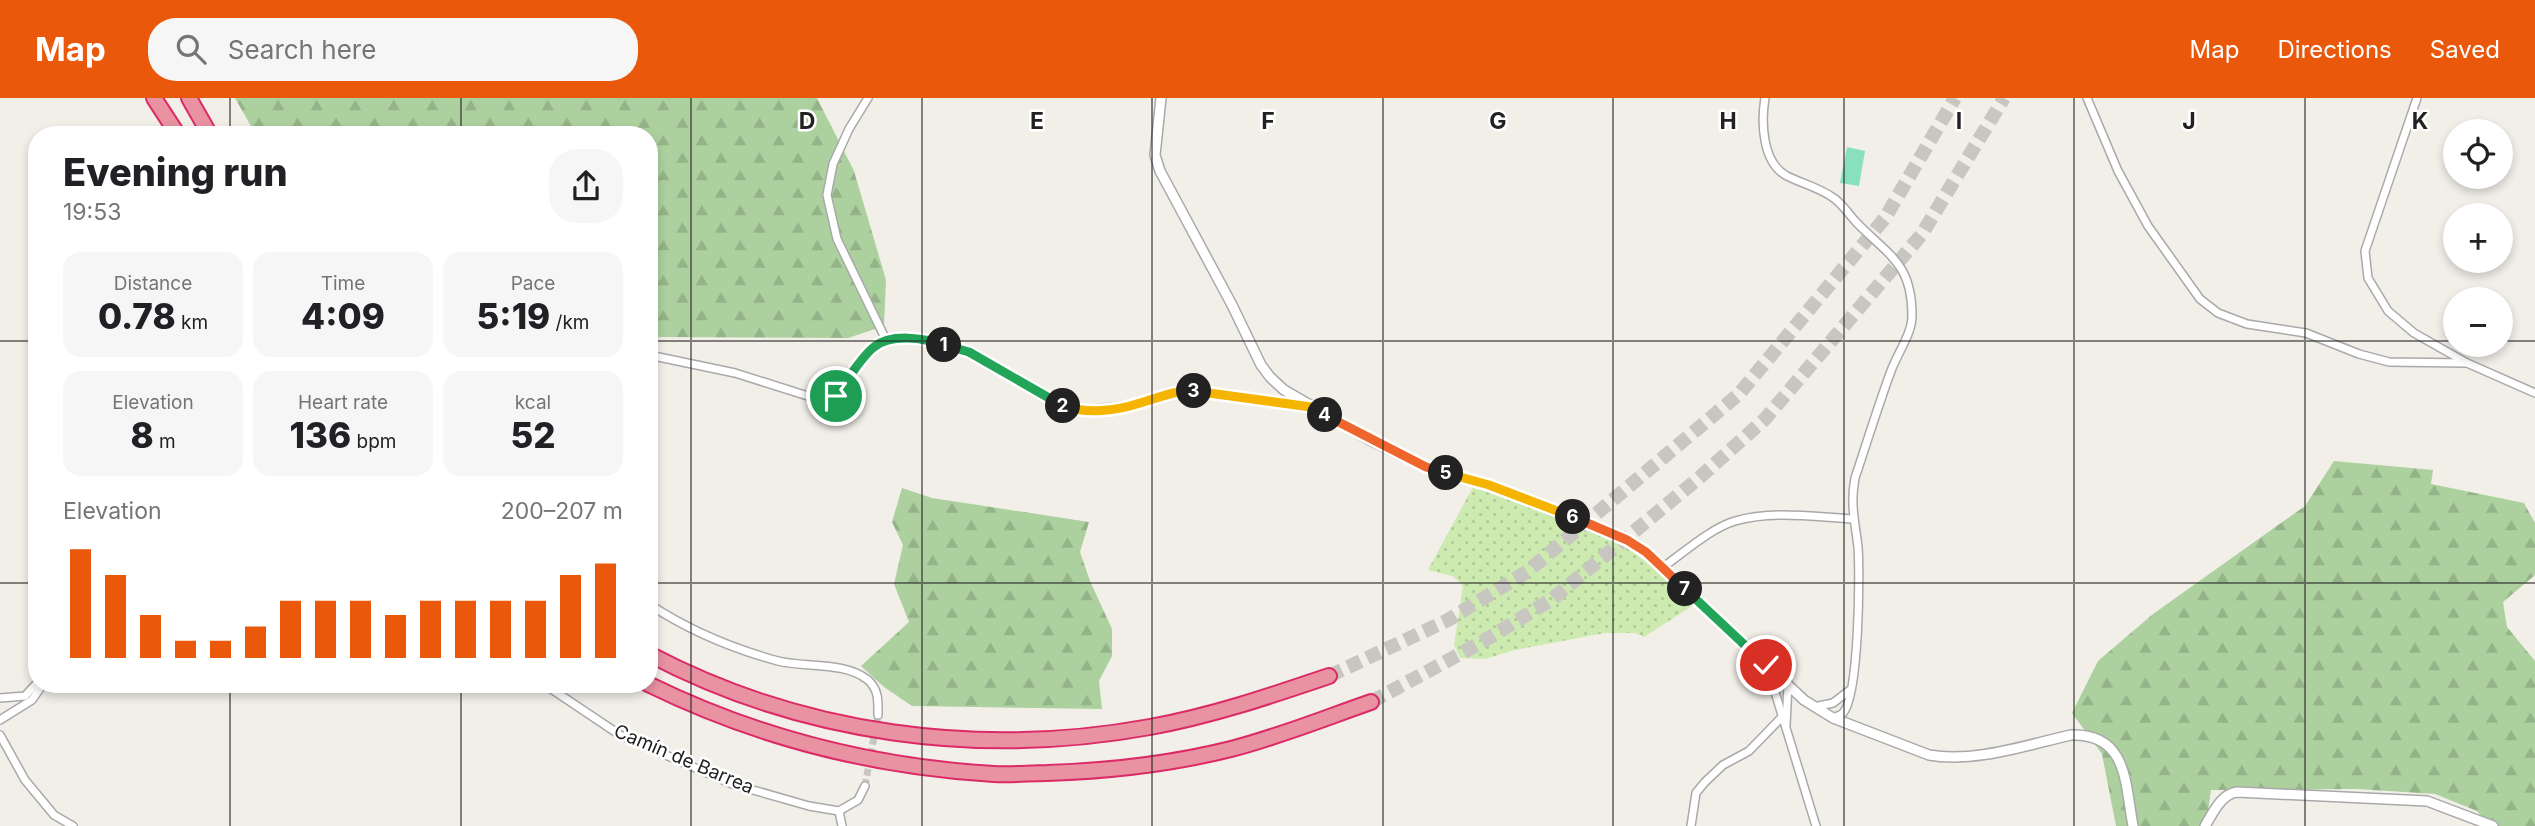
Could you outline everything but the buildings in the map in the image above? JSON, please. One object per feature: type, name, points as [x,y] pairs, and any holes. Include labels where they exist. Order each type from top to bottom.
[{"type":"highway","points":[[154,98],[172,126]]},
{"type":"highway","points":[[190,98],[205,126]]},
{"type":"highway","points":[[658,659],[688,674],[765,703],[850,727],[915,737],[996,741],[1081,738],[1151,727],[1223,711],[1329,676]]},
{"type":"highway","points":[[658,689],[762,731],[841,753],[995,775],[1084,772],[1157,764],[1231,749],[1371,702]]},
{"type":"street","points":[[868,98],[849,129],[833,164],[827,195],[837,239],[886,340]]},
{"type":"street","points":[[1161,98],[1155,155],[1160,171],[1261,365],[1269,377],[1284,390],[1370,440],[1426,467],[1489,485],[1609,531],[1646,552],[1804,700],[1833,718],[1929,755],[1942,757],[1983,754],[2071,735],[2095,737],[2106,742],[2115,750],[2122,765],[2133,826]]},
{"type":"street","points":[[1765,98],[1762,115],[1766,147],[1776,165],[1784,175],[1836,200],[1900,265],[1908,289],[1912,318],[1891,370],[1855,478],[1852,494],[1858,548],[1857,652],[1850,698],[1843,713],[1833,718]]},
{"type":"street","points":[[2087,98],[2118,171],[2148,226],[2200,299],[2218,313],[2246,324],[2305,333],[2359,354],[2389,362],[2467,363]]},
{"type":"street","points":[[2417,98],[2365,251],[2368,278],[2388,311],[2414,333],[2467,363],[2535,393]]},
{"type":"street","points":[[658,357],[734,373],[811,397],[823,398],[836,396],[872,348],[886,340],[906,339],[935,342],[969,352],[1057,403],[1080,411],[1138,404],[1182,390],[1230,394],[1272,403],[1311,407]]},
{"type":"street","points":[[1662,568],[1717,529],[1734,521],[1765,516],[1853,519]]},
{"type":"street","points":[[658,609],[718,641],[780,662],[841,669],[867,679],[877,692],[878,715]]},
{"type":"street","points":[[1766,665],[1816,826]]},
{"type":"street","points":[[1778,703],[1782,689],[1788,685]]},
{"type":"street","points":[[1784,716],[1788,685]]},
{"type":"street","points":[[1833,718],[1833,711],[1850,690]]},
{"type":"street","points":[[0,698],[25,696],[28,693]]},
{"type":"street","points":[[0,720],[32,700],[37,693]]},
{"type":"street","name":"Camín de Barrea","points":[[558,693],[620,734],[732,785],[809,806],[839,811]]},
{"type":"street","points":[[1813,707],[1833,703],[1842,698]]},
{"type":"street","points":[[1691,826],[1696,793],[1705,782],[1723,765],[1749,751],[1793,705],[1804,700]]},
{"type":"street","points":[[0,735],[33,789],[54,816],[73,826]]},
{"type":"street","points":[[842,826],[839,811],[858,800],[865,786]]},
{"type":"street","points":[[2205,826],[2223,799],[2231,792],[2237,792],[2427,801],[2493,826]]},
{"type":"green space","points":[[235,98],[817,98],[854,171],[886,280],[884,326],[848,338],[658,337],[658,126],[251,126]]},
{"type":"green space","points":[[1847,147],[1865,151],[1859,186],[1840,183]]},
{"type":"green space","points":[[2334,461],[2433,470],[2431,484],[2524,503],[2535,523],[2535,575],[2503,602],[2507,627],[2535,661],[2535,826],[2491,826],[2477,811],[2435,794],[2357,789],[2211,790],[2206,826],[2116,826],[2102,754],[2072,713],[2098,661],[2153,614],[2305,506]]},
{"type":"green space","points":[[1473,487],[1624,545],[1664,576],[1692,606],[1644,637],[1635,633],[1605,633],[1515,650],[1485,659],[1460,658],[1454,645],[1463,586],[1453,576],[1428,570]]},
{"type":"green space","points":[[902,488],[932,498],[1089,522],[1080,552],[1112,629],[1112,656],[1099,681],[1102,709],[912,706],[884,687],[861,666],[909,622],[894,584],[903,545],[892,522]]},
{"type":"tunnel","points":[[1329,676],[1448,620],[1528,571],[1739,394],[1885,218],[1955,98]]},
{"type":"tunnel","points":[[1371,702],[1482,642],[1551,600],[1699,478],[1765,419],[1922,234],[2004,98]]},
{"type":"tunnel","points":[[865,786],[878,715]]},
{"type":"route","points":[[836,396],[872,348],[886,340],[906,339],[935,342],[969,352],[1057,403],[1080,411],[1138,404],[1182,390],[1230,394],[1272,403],[1311,407],[1426,467],[1489,485],[1627,540],[1646,552],[1766,665]]}]
